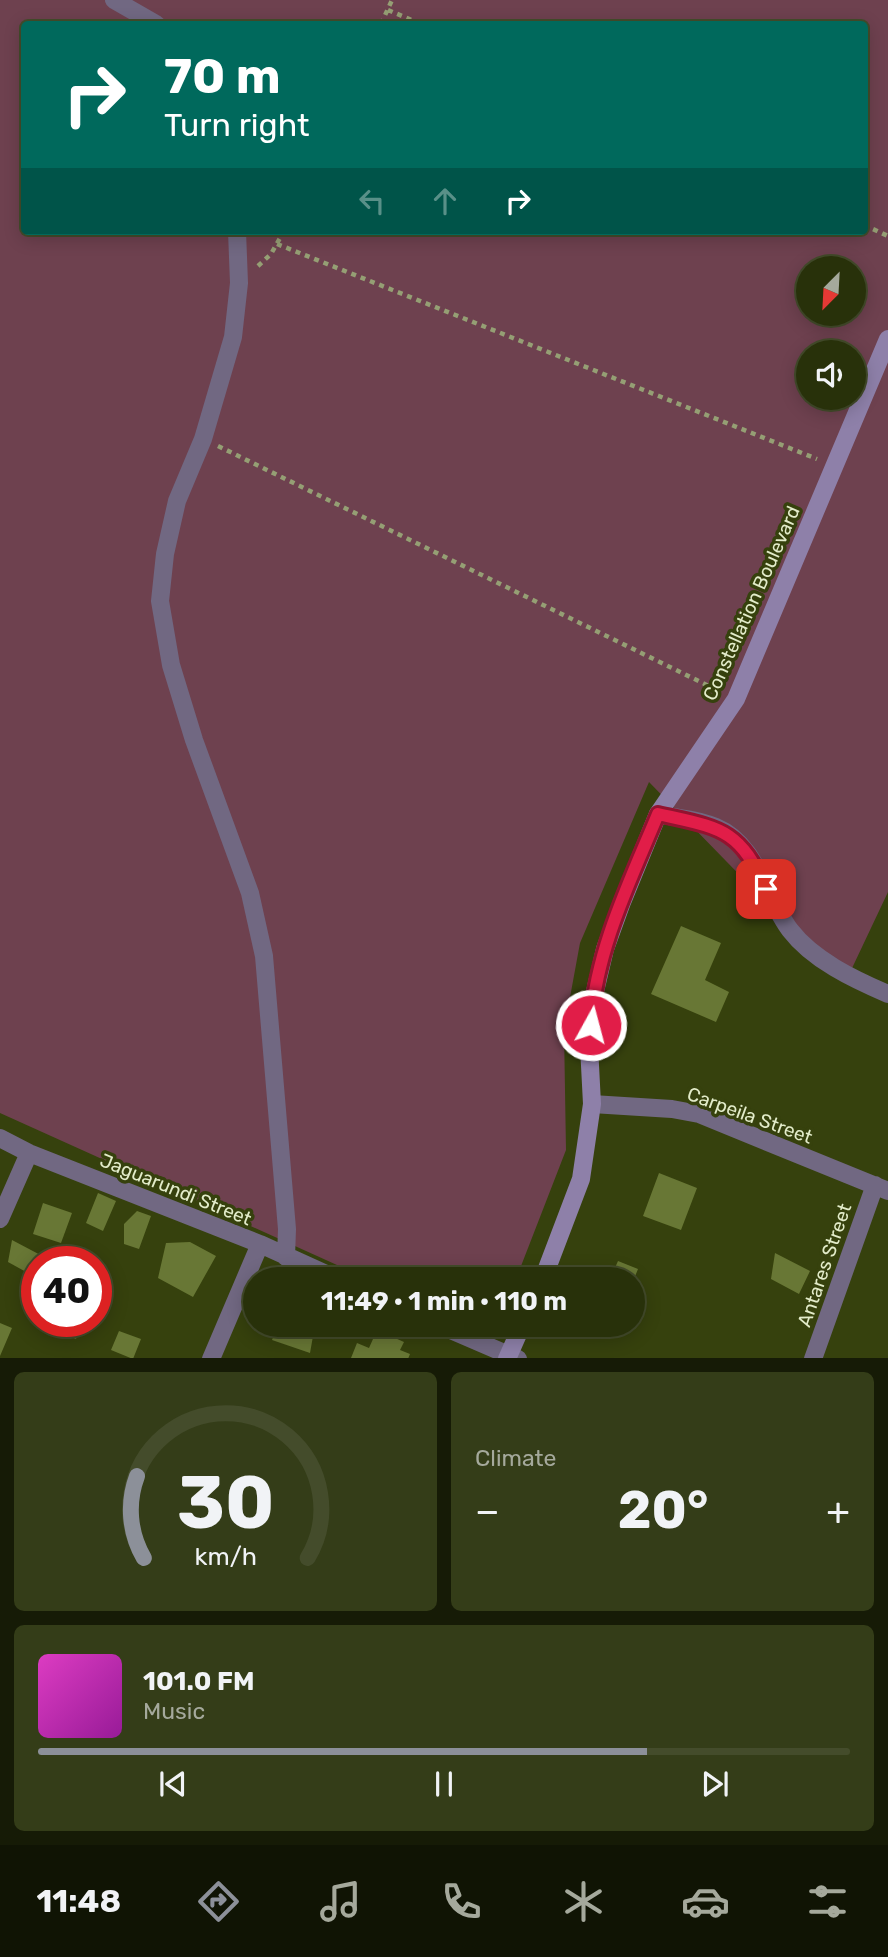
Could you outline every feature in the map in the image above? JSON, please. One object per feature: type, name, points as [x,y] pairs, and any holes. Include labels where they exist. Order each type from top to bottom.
[{"type":"street","points":[[114,0],[151,21]]},
{"type":"street","points":[[237,235],[239,283],[233,337],[203,439],[177,501],[165,554],[160,601],[171,665],[194,740],[250,893],[264,956],[287,1229],[286,1257]]},
{"type":"street","name":"Constellation Boulevard","points":[[548,1267],[581,1179],[592,1104],[589,1046],[592,1004],[605,949],[658,814],[736,699],[888,339]]},
{"type":"street","points":[[658,814],[717,827],[747,850],[772,905],[791,932],[812,953],[888,994]]},
{"type":"street","name":"Carpeila Street","points":[[592,1104],[672,1108],[699,1114],[881,1188]]},
{"type":"street","name":"Jaguarundi Street","points":[[0,1138],[29,1153],[260,1244],[309,1267]]},
{"type":"street","points":[[0,1219],[29,1153]]},
{"type":"street","name":"Antares Street","points":[[813,1358],[881,1188]]},
{"type":"street","points":[[211,1358],[260,1244]]},
{"type":"street","points":[[466,1337],[511,1357],[518,1337]]},
{"type":"path","points":[[382,21],[392,0]]},
{"type":"path","points":[[388,10],[414,21]]},
{"type":"path","points":[[868,227],[888,236]]},
{"type":"path","points":[[239,283],[271,254],[282,235]]},
{"type":"path","points":[[277,244],[834,466]]},
{"type":"path","points":[[203,439],[736,699]]},
{"type":"shaded area","points":[[0,0],[888,0],[888,892],[845,983],[649,782],[580,943],[564,1030],[566,1150],[521,1267],[341,1267],[0,1113]]},
{"type":"building","points":[[681,926],[721,943],[705,980],[729,992],[716,1022],[651,994]]},
{"type":"building","points":[[659,1173],[697,1188],[681,1230],[643,1216]]},
{"type":"building","points":[[98,1193],[116,1201],[103,1231],[86,1223]]},
{"type":"building","points":[[43,1203],[72,1213],[61,1243],[33,1234]]},
{"type":"building","points":[[137,1211],[151,1216],[139,1249],[124,1244],[124,1224]]},
{"type":"building","points":[[12,1240],[23,1246],[21,1246],[21,1269],[8,1262]]},
{"type":"building","points":[[190,1242],[216,1256],[193,1297],[158,1278],[166,1243]]},
{"type":"building","points":[[775,1253],[810,1271],[799,1294],[771,1279]]},
{"type":"building","points":[[618,1261],[633,1267],[615,1267]]},
{"type":"building","points":[[0,1323],[12,1328],[0,1356]]},
{"type":"building","points":[[119,1331],[141,1339],[133,1358],[111,1350]]},
{"type":"building","points":[[273,1337],[313,1337],[310,1353],[272,1340]]},
{"type":"building","points":[[374,1337],[393,1337],[404,1342],[400,1350],[410,1354],[408,1358],[351,1358],[357,1343],[369,1348]]},
{"type":"route","points":[[591,1025],[592,1004],[605,949],[658,814],[717,827],[747,850],[766,889]]}]
